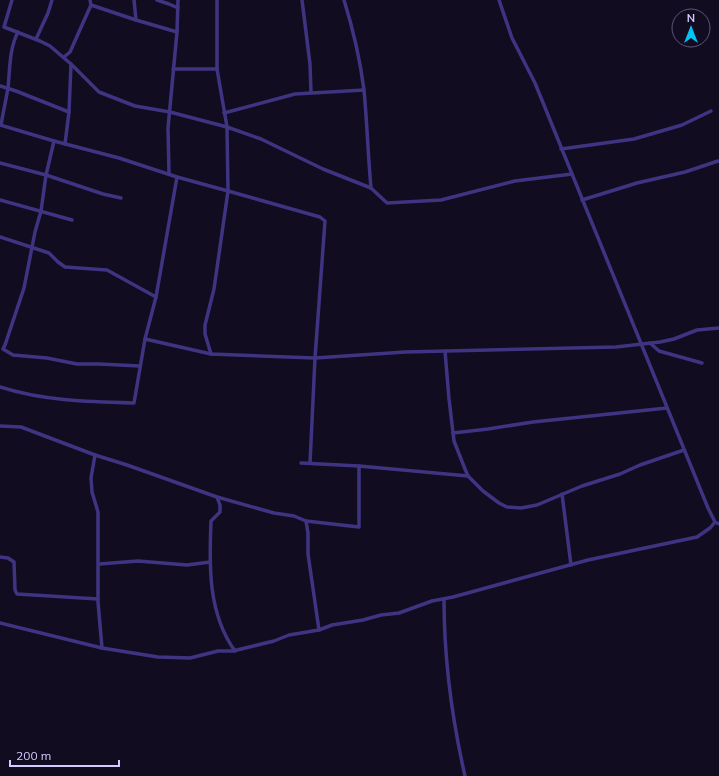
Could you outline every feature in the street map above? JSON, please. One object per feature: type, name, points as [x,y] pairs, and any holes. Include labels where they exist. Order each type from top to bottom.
[{"type":"street","points":[[12,0],[4,27],[50,46],[64,57],[99,92],[135,106],[170,112],[227,127],[261,139],[323,169],[371,188],[387,203],[427,202],[451,199],[481,189],[522,180],[572,174]]},
{"type":"street","points":[[36,40],[52,0]]},
{"type":"street","points":[[64,57],[70,52],[91,5],[90,0]]},
{"type":"street","points":[[134,0],[136,20]]},
{"type":"street","points":[[157,0],[178,8]]},
{"type":"street","points":[[169,174],[168,128],[177,32],[178,0]]},
{"type":"street","points":[[211,354],[206,342],[205,325],[214,289],[228,190],[227,127],[217,69],[218,0]]},
{"type":"street","points":[[302,0],[310,64],[311,92]]},
{"type":"street","points":[[344,0],[357,48],[364,90],[371,188]]},
{"type":"street","points":[[0,623],[102,648],[158,657],[190,658],[218,651],[235,651],[274,641],[288,634],[319,630],[332,625],[363,620],[381,615],[399,613],[432,601],[571,566],[588,560],[698,537],[717,523],[708,508],[684,450],[535,83],[512,38],[499,0]]},
{"type":"street","points":[[91,5],[177,32]]},
{"type":"street","points":[[18,32],[14,38],[8,88],[0,125],[320,217],[325,221],[315,358],[310,463]]},
{"type":"street","points":[[65,144],[69,112],[71,64]]},
{"type":"street","points":[[173,69],[217,69]]},
{"type":"street","points":[[0,86],[69,112]]},
{"type":"street","points":[[224,113],[295,94],[364,90]]},
{"type":"street","points":[[562,149],[634,140],[682,125],[711,111]]},
{"type":"street","points":[[54,141],[46,175],[41,211],[20,300],[6,345],[1,350],[13,355],[47,358],[77,364],[140,366]]},
{"type":"street","points":[[582,200],[637,183],[685,172],[718,161]]},
{"type":"street","points":[[0,164],[46,175],[103,194],[121,198]]},
{"type":"street","points":[[0,387],[54,398],[97,402],[134,403],[145,339],[156,297],[177,177]]},
{"type":"street","points":[[0,200],[72,220]]},
{"type":"street","points":[[0,237],[49,253],[65,267],[107,270],[156,297]]},
{"type":"street","points":[[145,339],[211,354],[315,358],[445,351],[601,348],[642,345],[674,339],[698,330],[719,328]]},
{"type":"street","points":[[650,343],[659,351],[702,363]]},
{"type":"street","points":[[445,351],[454,441],[468,476],[489,496],[498,503],[507,507],[521,508],[536,505],[582,486],[620,474],[640,465],[684,450]]},
{"type":"street","points":[[453,433],[533,422],[667,408]]},
{"type":"street","points":[[0,426],[21,427],[95,455],[164,477],[217,497],[274,513],[294,516],[306,521],[359,527],[359,466]]},
{"type":"street","points":[[95,455],[91,478],[92,492],[98,512],[98,599],[102,648]]},
{"type":"street","points":[[301,463],[359,466],[468,476]]},
{"type":"street","points":[[562,494],[571,566]]},
{"type":"street","points":[[217,497],[220,505],[220,512],[211,521],[210,562],[212,590],[217,612],[228,642],[235,651]]},
{"type":"street","points":[[306,521],[308,532],[308,554],[319,630]]},
{"type":"street","points":[[0,557],[8,558],[14,562],[15,590],[17,594],[98,599]]},
{"type":"street","points":[[99,564],[138,561],[186,565],[210,562]]},
{"type":"street","points":[[444,599],[445,639],[450,683],[465,776]]}]
